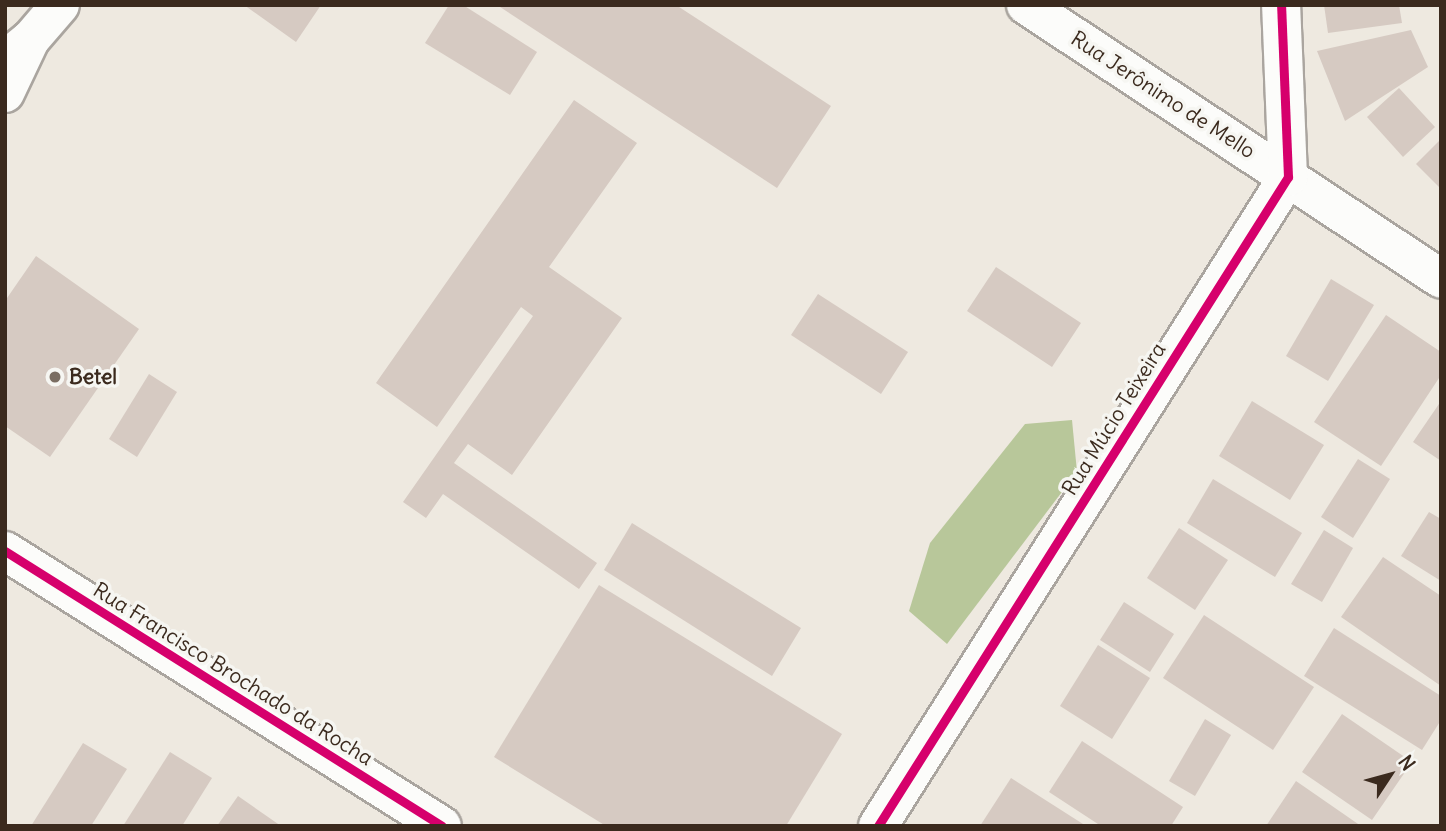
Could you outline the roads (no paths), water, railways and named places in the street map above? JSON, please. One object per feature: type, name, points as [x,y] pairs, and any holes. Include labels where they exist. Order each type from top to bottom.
[{"type":"street","points":[[5,93],[18,50],[60,5]]},
{"type":"street","name":"Rua Jerônimo de Mello","points":[[1026,5],[1441,279]]},
{"type":"street","points":[[1281,5],[1288,177]]},
{"type":"street","name":"Rua Múcio Teixeira","points":[[878,826],[1288,177]]},
{"type":"street","name":"Rua Francisco Brochado da Rocha","points":[[5,551],[442,826]]},
{"type":"place","name":"Betel","points":[[55,377]]}]
